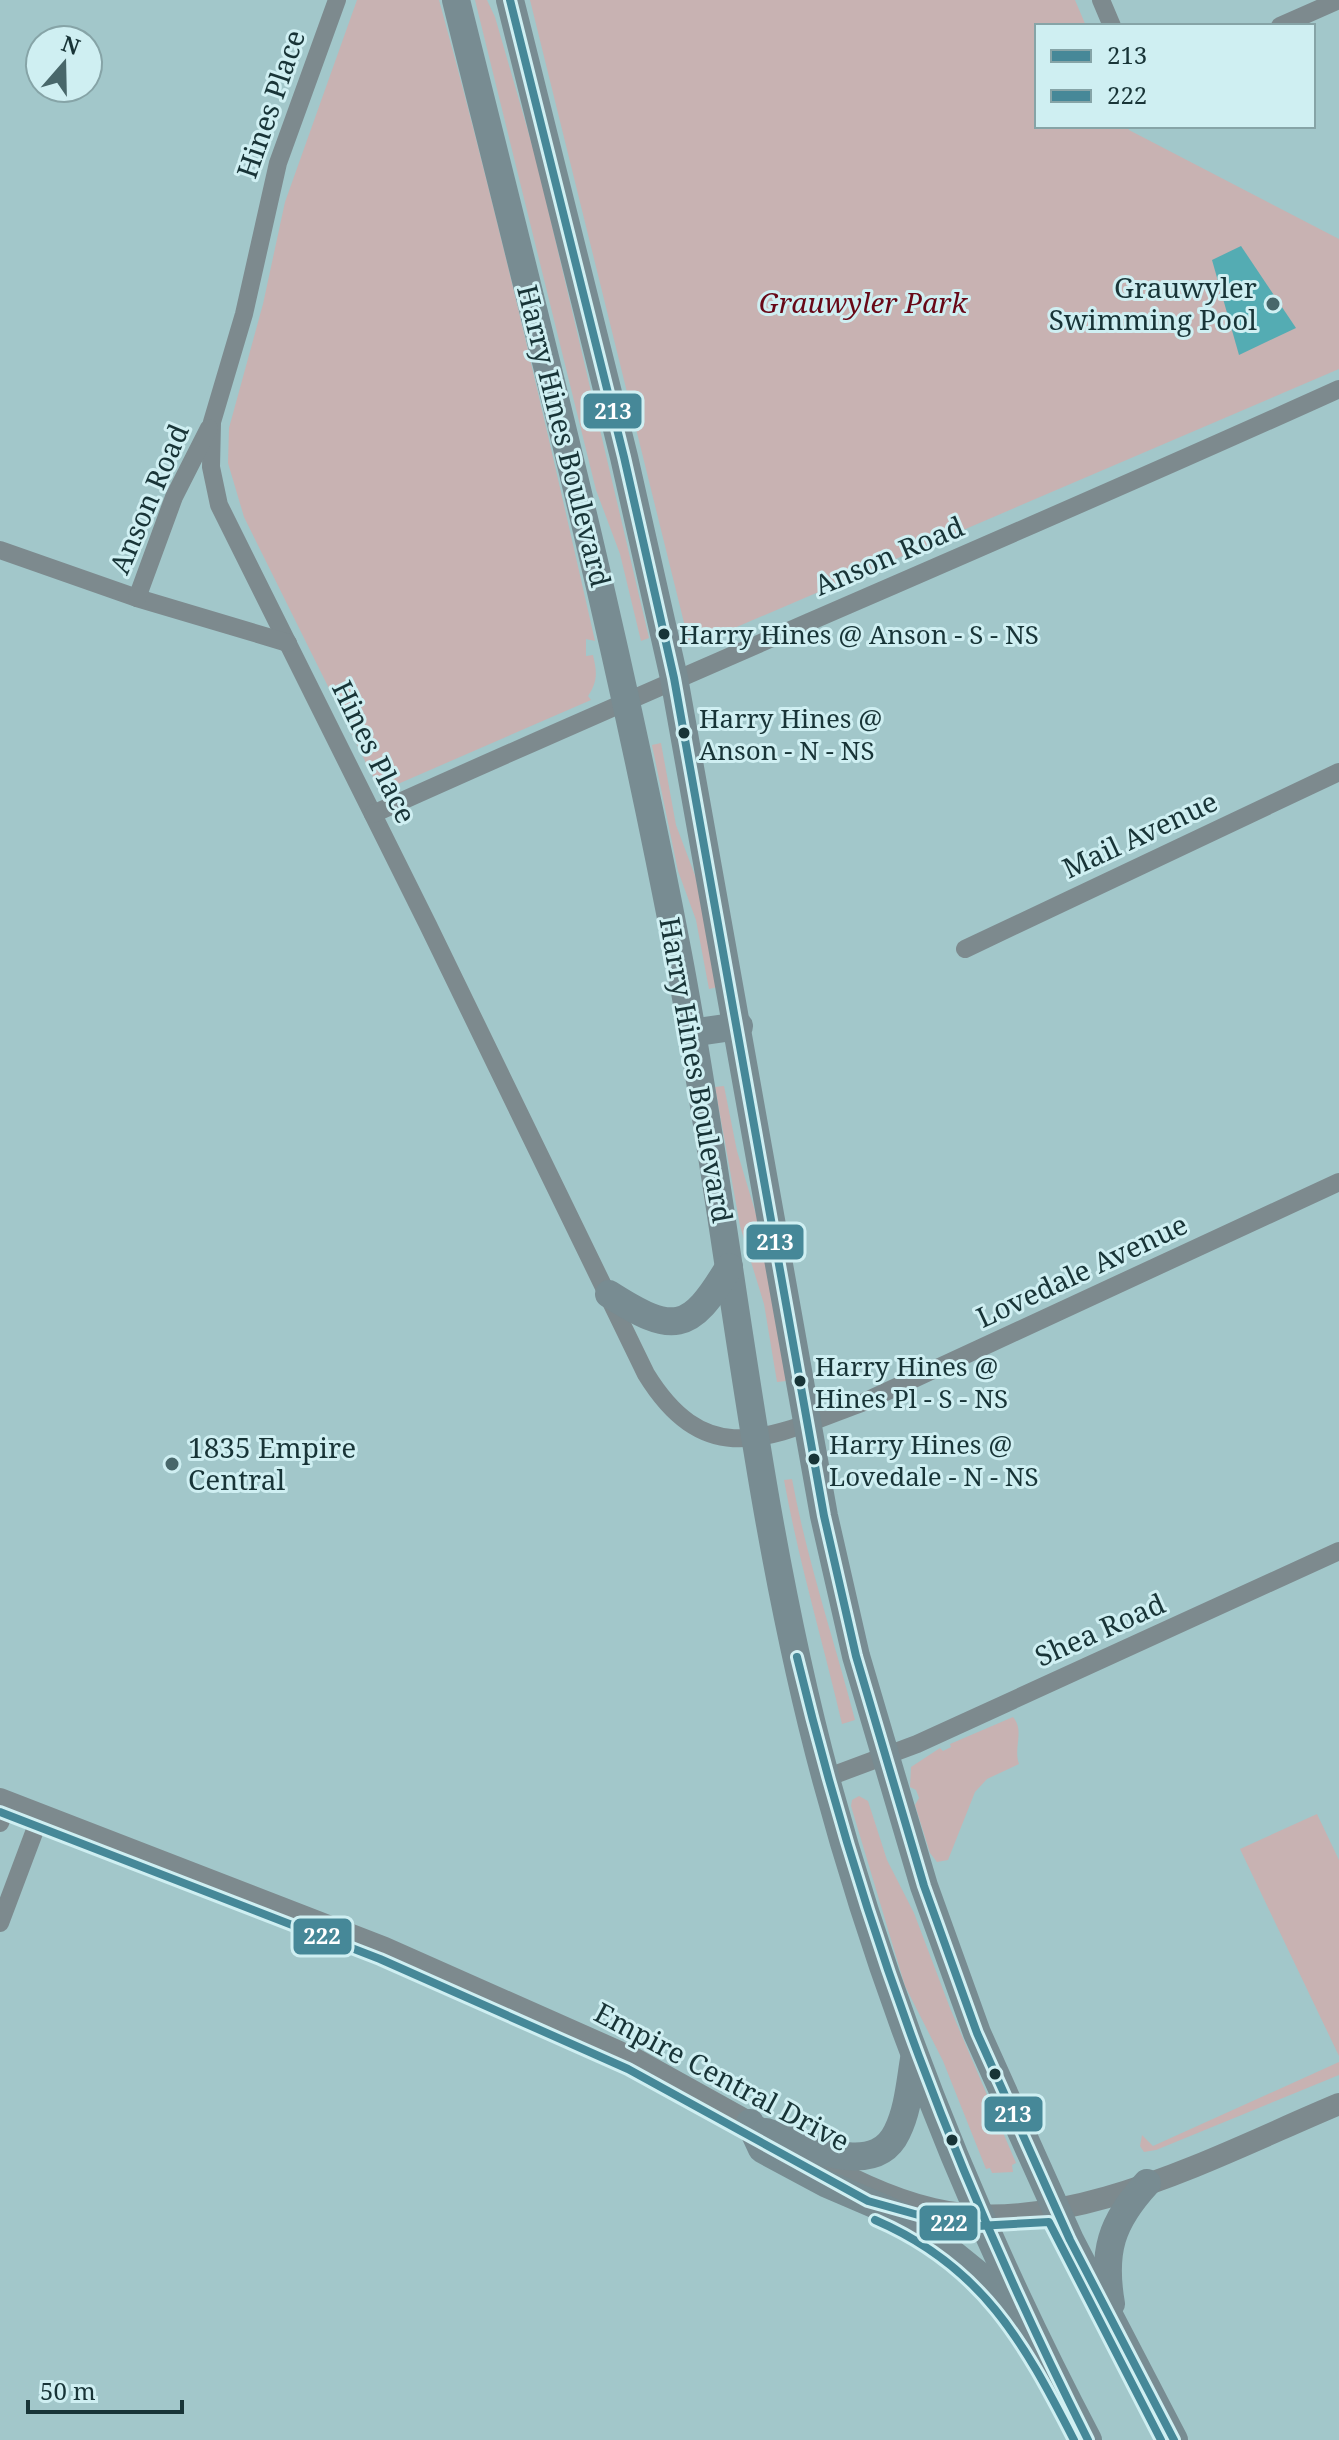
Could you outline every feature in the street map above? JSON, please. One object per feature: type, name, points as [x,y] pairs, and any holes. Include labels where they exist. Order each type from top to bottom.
[{"type":"main road","name":"Harry Hines Boulevard","points":[[456,0],[627,700],[691,1033],[756,1438],[798,1658],[826,1778],[914,2058],[1033,2337],[1088,2440]]},
{"type":"main road","name":"Harry Hines Boulevard","points":[[510,0],[621,442],[674,678],[829,1538],[884,1756],[962,1994],[1056,2210],[1174,2440]]},
{"type":"main road","points":[[691,1033],[739,1026]]},
{"type":"main road","points":[[609,1294],[661,1321],[686,1319],[709,1301],[729,1267]]},
{"type":"main road","points":[[914,2058],[897,2132],[880,2151],[857,2158],[758,2128],[762,2149],[827,2184],[911,2220],[1011,2305],[1033,2337]]},
{"type":"main road","points":[[1116,2329],[1106,2274],[1113,2233],[1127,2204],[1147,2183]]},
{"type":"street","name":"Hines Place","points":[[337,0],[278,163],[244,314],[212,422],[211,467],[219,505],[646,1374],[664,1403],[687,1423],[711,1435],[736,1441],[756,1438]]},
{"type":"street","points":[[1101,0],[1111,24]]},
{"type":"street","points":[[1285,24],[1339,0]]},
{"type":"street","name":"Anson Road","points":[[373,814],[674,678],[1044,520],[1339,389]]},
{"type":"street","name":"Anson Road","points":[[137,598],[174,497],[212,422]]},
{"type":"street","name":"Anson Road","points":[[0,550],[137,598],[288,643]]},
{"type":"street","name":"Mail Avenue","points":[[965,949],[1339,772]]},
{"type":"street","name":"Lovedale Avenue","points":[[756,1438],[878,1396],[1339,1182]]},
{"type":"street","name":"Shea Road","points":[[826,1778],[917,1744],[1339,1551]]},
{"type":"street","name":"Empire Central Drive","points":[[3,1808],[41,1814],[385,1948],[633,2058],[873,2190],[936,2210],[978,2214],[1056,2210],[1092,2202],[1147,2183],[1339,2104]]},
{"type":"street","points":[[0,1923],[41,1814]]},
{"type":"green space","points":[[357,0],[439,0],[540,400],[595,641],[586,639],[586,656],[593,655],[596,671],[594,686],[588,696],[591,700],[391,787],[373,777],[370,765],[367,765],[244,517],[228,463],[229,428],[263,304],[285,202]]},
{"type":"green space","points":[[475,0],[487,0],[495,17],[537,162],[649,638],[641,641],[620,554],[596,490]]},
{"type":"green space","name":"Grauwyler Park","points":[[530,0],[1075,0],[1085,24],[1035,24],[1035,128],[1128,128],[1339,239],[1339,369],[690,647]]},
{"type":"green space","points":[[661,743],[676,825],[699,886],[718,987],[709,989],[696,920],[678,871],[652,745]]},
{"type":"green space","points":[[724,1086],[737,1151],[758,1221],[786,1381],[777,1382],[764,1304],[740,1226],[715,1087]]},
{"type":"green space","points":[[792,1479],[813,1570],[855,1720],[842,1724],[790,1511],[784,1480]]},
{"type":"green space","points":[[1013,1717],[1019,1734],[1019,1764],[987,1779],[975,1792],[948,1860],[937,1862],[930,1853],[915,1805],[919,1798],[916,1790],[910,1787],[911,1767],[940,1748],[943,1751],[951,1747],[950,1744]]},
{"type":"green space","points":[[859,1796],[868,1801],[887,1860],[914,1913],[950,2008],[1016,2163],[1012,2165],[1013,2172],[992,2173],[990,2168],[986,2169],[943,2061],[905,1986],[851,1806],[852,1800]]},
{"type":"green space","points":[[1317,1814],[1339,1860],[1339,2056],[1240,1849]]},
{"type":"green space","points":[[1339,2062],[1339,2075],[1156,2150],[1144,2152],[1140,2146],[1142,2135],[1153,2146]]},
{"type":"water","points":[[1241,246],[1296,328],[1239,355],[1212,260]]},
{"type":"transit line","name":"213","points":[[510,0],[624,457],[674,678],[824,1516],[856,1656],[924,1886],[977,2033],[1070,2240],[1174,2440]]},
{"type":"transit line","name":"213","points":[[797,1657],[853,1862],[919,2057],[997,2248],[1088,2440]]},
{"type":"transit line","name":"222","points":[[0,1812],[380,1959],[628,2069],[868,2201],[947,2223],[978,2226],[1049,2222],[1161,2440]]},
{"type":"transit line","name":"222","points":[[875,2220],[944,2260],[996,2310],[1036,2370],[1074,2440]]},
{"type":"place","name":"Grauwyler Swimming Pool","points":[[1273,304]]},
{"type":"place","name":"Harry Hines @ Anson - S - NS","points":[[664,634]]},
{"type":"place","name":"Harry Hines @ Anson - N - NS","points":[[684,733]]},
{"type":"place","name":"Harry Hines @ Hines Pl - S - NS","points":[[800,1381]]},
{"type":"place","name":"Harry Hines @ Lovedale - N - NS","points":[[814,1459]]},
{"type":"place","name":"1835 Empire Central","points":[[172,1464]]}]
